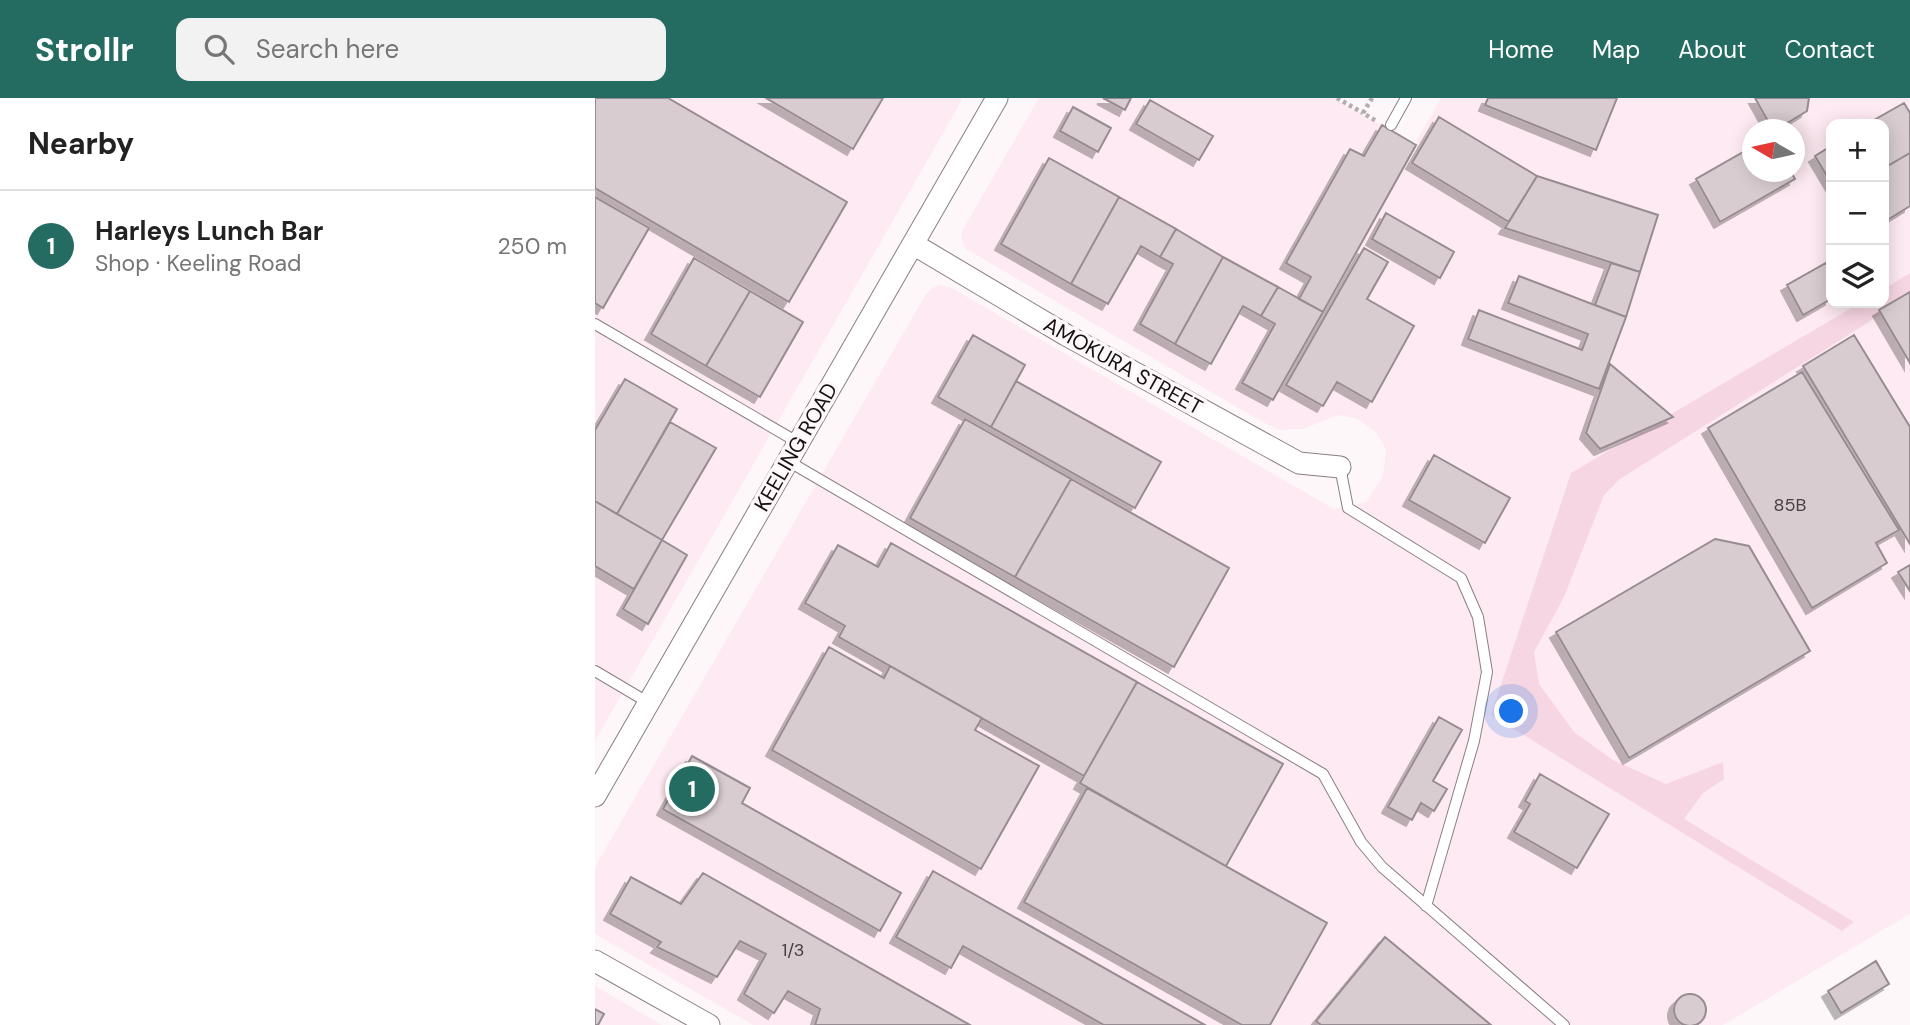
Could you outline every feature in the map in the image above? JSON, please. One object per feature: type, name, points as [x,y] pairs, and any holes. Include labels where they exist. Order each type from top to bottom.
[{"type":"street","name":"KEELING ROAD","points":[[595,796],[997,98]]},
{"type":"street","name":"AMOKURA STREET","points":[[913,244],[1066,335],[1299,463],[1340,467]]},
{"type":"street","points":[[595,961],[709,1025]]},
{"type":"lane","points":[[1391,125],[1406,98]]},
{"type":"lane","points":[[595,324],[793,452],[1323,774],[1361,842],[1382,867],[1564,1025]]},
{"type":"lane","points":[[1340,467],[1348,508],[1461,578],[1478,617],[1487,672],[1474,741],[1426,906]]},
{"type":"lane","points":[[595,671],[649,703]]},
{"type":"path","points":[[1338,98],[1379,122],[1391,125]]},
{"type":"path","points":[[1363,113],[1372,98]]},
{"type":"shaded area","points":[[595,98],[962,100],[595,741]]},
{"type":"shaded area","points":[[1039,98],[1334,98],[1416,145],[1441,98],[1910,98],[1910,914],[1723,1025],[753,1025],[595,934],[595,867],[926,294],[932,288],[940,285],[950,287],[1334,509],[1366,502],[1383,476],[1386,449],[1376,432],[1358,419],[1338,415],[1303,429],[1279,430],[966,249],[962,241],[962,231]]},
{"type":"shaded area","points":[[1910,273],[1910,296],[1620,479],[1604,495],[1564,597],[1534,652],[1539,684],[1574,732],[1613,760],[1666,784],[1723,762],[1724,779],[1703,793],[1684,819],[1854,922],[1842,931],[1491,715],[1571,473],[1852,308],[1889,308],[1889,286]]},
{"type":"shaded area","points":[[595,986],[662,1025],[595,1025]]},
{"type":"building","points":[[595,98],[668,98],[847,202],[789,302],[595,188]]},
{"type":"building","points":[[766,98],[883,98],[853,149]]},
{"type":"building","points":[[1103,98],[1131,98],[1125,110]]},
{"type":"building","points":[[1488,98],[1617,98],[1596,150],[1485,105]]},
{"type":"building","points":[[1755,98],[1809,98],[1807,111],[1794,119],[1767,119]]},
{"type":"building","points":[[1150,100],[1213,136],[1199,160],[1136,124]]},
{"type":"building","points":[[1904,103],[1910,113],[1910,153],[1889,165],[1889,119],[1876,119]]},
{"type":"building","points":[[1073,107],[1111,128],[1098,152],[1060,131]]},
{"type":"building","points":[[1439,117],[1537,176],[1509,222],[1412,163]]},
{"type":"building","points":[[1382,125],[1416,145],[1323,312],[1299,299],[1311,277],[1286,263],[1350,149],[1364,156]]},
{"type":"building","points":[[1826,149],[1826,175],[1815,156]]},
{"type":"building","points":[[1742,153],[1742,182],[1790,182],[1720,222],[1696,179]]},
{"type":"building","points":[[1910,153],[1910,206],[1889,219],[1889,182],[1889,165]]},
{"type":"building","points":[[1049,158],[1119,197],[1071,284],[1001,244]]},
{"type":"building","points":[[1537,176],[1658,215],[1640,272],[1505,228]]},
{"type":"building","points":[[595,197],[649,228],[603,308],[595,303]]},
{"type":"building","points":[[1119,197],[1176,229],[1160,257],[1141,246],[1108,304],[1071,284]]},
{"type":"building","points":[[1386,213],[1454,252],[1440,278],[1372,239]]},
{"type":"building","points":[[1176,229],[1223,257],[1175,344],[1140,324],[1173,264],[1160,257]]},
{"type":"building","points":[[1364,248],[1388,262],[1367,299],[1414,326],[1372,402],[1337,382],[1323,406],[1286,385]]},
{"type":"building","points":[[1223,257],[1278,287],[1261,316],[1243,306],[1211,364],[1175,344]]},
{"type":"building","points":[[694,258],[750,291],[706,366],[651,334]]},
{"type":"building","points":[[1611,263],[1640,272],[1626,317],[1595,305]]},
{"type":"building","points":[[1826,263],[1826,302],[1803,315],[1787,285]]},
{"type":"building","points":[[1519,276],[1626,317],[1599,389],[1468,339],[1479,310],[1582,350],[1588,334],[1508,303]]},
{"type":"building","points":[[1278,287],[1323,312],[1273,400],[1242,383],[1275,324],[1261,316]]},
{"type":"building","points":[[750,291],[803,322],[760,397],[706,366]]},
{"type":"building","points":[[1910,292],[1910,363],[1879,310],[1889,308],[1889,304]]},
{"type":"building","points":[[973,335],[1025,365],[991,427],[938,397]]},
{"type":"building","points":[[1854,335],[1910,427],[1910,544],[1803,366]]},
{"type":"building","points":[[1610,364],[1673,417],[1600,449],[1586,433]]},
{"type":"building","points":[[1802,372],[1899,530],[1876,543],[1887,563],[1812,608],[1708,428]]},
{"type":"building","points":[[625,379],[677,409],[617,514],[595,501],[595,430]]},
{"type":"building","points":[[1016,381],[1161,462],[1135,508],[991,427]]},
{"type":"building","points":[[965,419],[1071,479],[1015,577],[910,518]]},
{"type":"building","points":[[670,422],[716,448],[662,540],[617,514]]},
{"type":"building","points":[[1434,455],[1510,498],[1485,543],[1409,500]]},
{"type":"building","points":[[1071,479],[1229,568],[1174,667],[1015,577]]},
{"type":"building","points":[[595,501],[662,540],[634,589],[595,566]]},
{"type":"building","points":[[1715,539],[1749,546],[1810,651],[1629,758],[1556,632]]},
{"type":"building","points":[[662,540],[687,555],[648,624],[623,609]]},
{"type":"building","points":[[891,543],[1137,682],[1084,776],[839,637],[845,626],[805,603],[838,545],[878,567]]},
{"type":"building","points":[[1910,565],[1910,591],[1898,572]]},
{"type":"building","points":[[829,647],[884,678],[890,666],[982,718],[975,730],[1039,766],[981,869],[772,750]]},
{"type":"building","points":[[1137,682],[1283,764],[1226,866],[1080,783]]},
{"type":"building","points":[[1439,717],[1462,730],[1433,781],[1447,789],[1434,811],[1421,803],[1412,820],[1388,807]]},
{"type":"building","points":[[692,756],[750,788],[742,803],[901,893],[880,931],[663,809]]},
{"type":"building","points":[[1540,774],[1609,814],[1577,868],[1514,832],[1530,804],[1525,801]]},
{"type":"building","points":[[1087,788],[1327,923],[1270,1025],[1242,1025],[1024,902]]},
{"type":"building","points":[[933,871],[1205,1025],[1104,1025],[963,946],[951,968],[896,937]]},
{"type":"building","points":[[703,873],[970,1025],[815,1025],[820,1009],[788,991],[774,1013],[744,994],[766,954],[740,941],[717,977],[657,947],[661,942],[610,914],[631,877],[681,904]]},
{"type":"building","points":[[1385,937],[1491,1025],[1321,1025],[1316,1021]]},
{"type":"building","points":[[1876,961],[1889,984],[1841,1013],[1828,991]]},
{"type":"building","points":[[1690,994],[1701,999],[1706,1010],[1701,1021],[1690,1026],[1679,1021],[1674,1010],[1679,999]]},
{"type":"building","points":[[595,1009],[604,1014],[598,1025],[595,1025]]},
{"type":"place","name":"Harleys Lunch Bar","points":[[692,789]]}]
